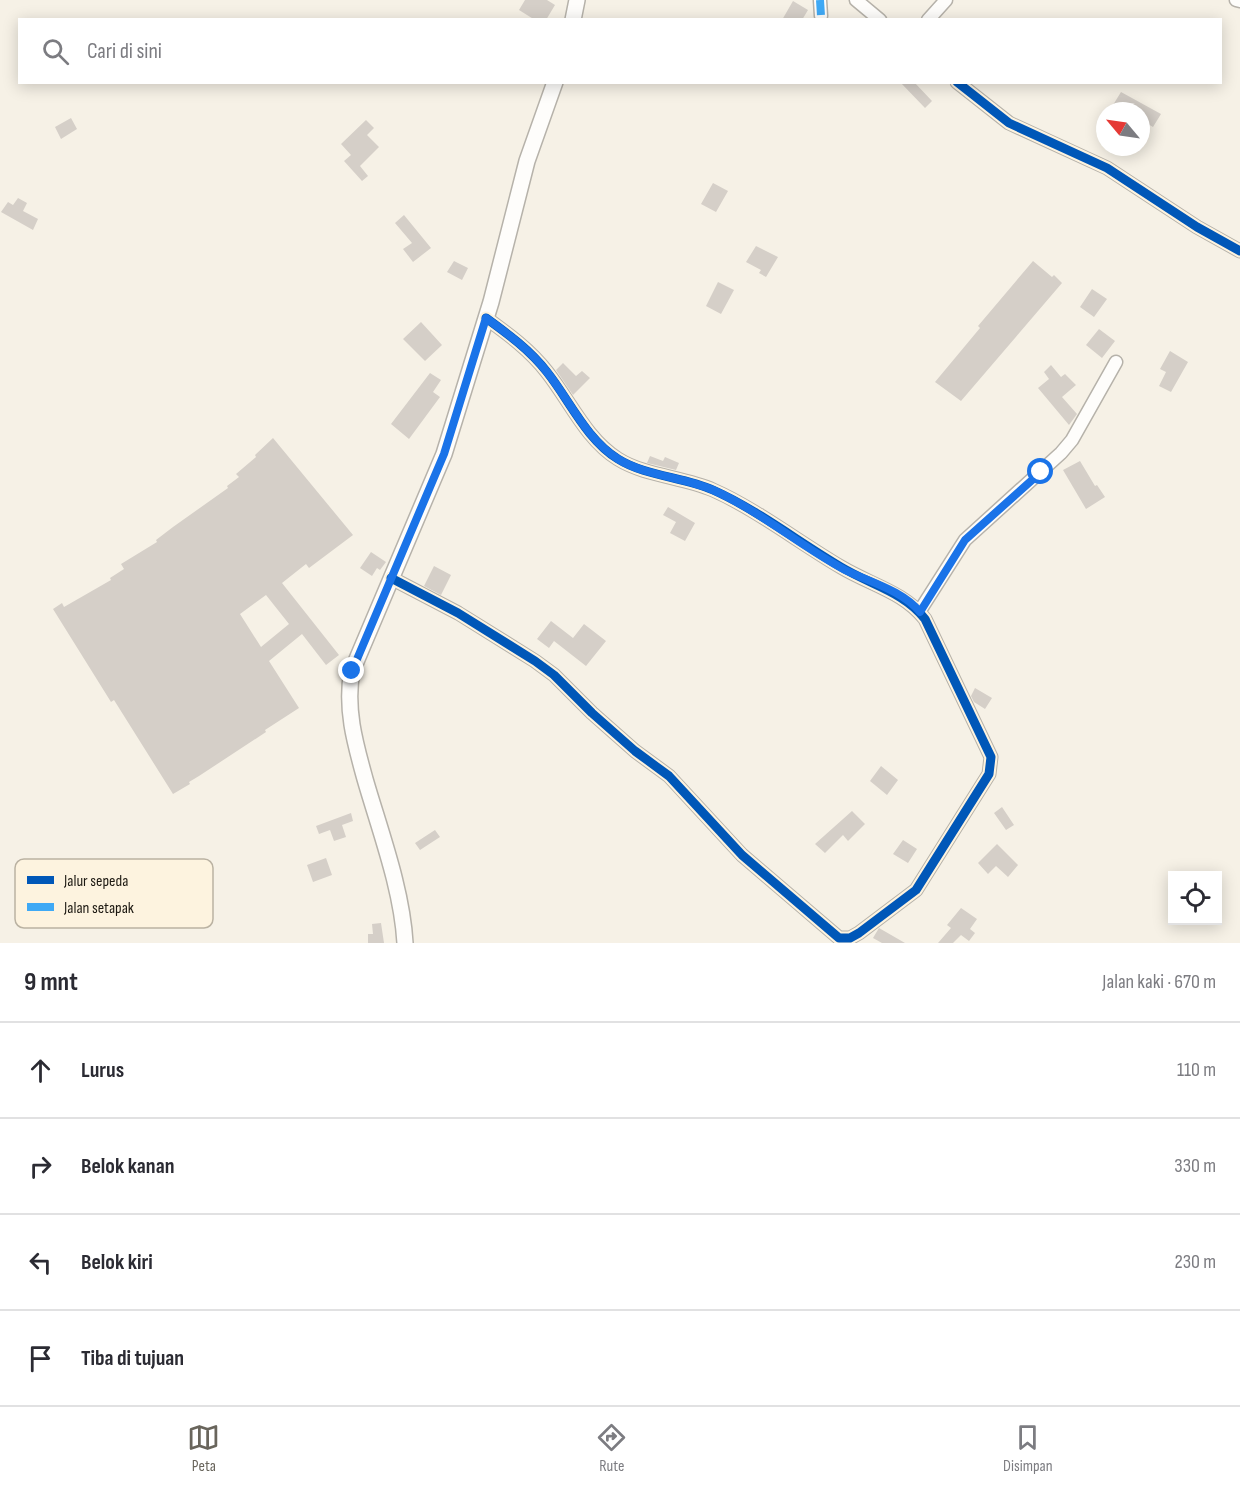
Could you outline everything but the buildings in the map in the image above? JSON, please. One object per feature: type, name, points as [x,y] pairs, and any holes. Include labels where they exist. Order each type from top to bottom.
[{"type":"street","points":[[573,18],[577,0]]},
{"type":"street","points":[[820,0],[821,16]]},
{"type":"street","points":[[856,0],[878,18]]},
{"type":"street","points":[[930,18],[946,0]]},
{"type":"street","points":[[405,943],[404,926],[396,889],[356,747],[348,690],[352,671],[444,454],[486,318],[527,161],[554,84]]},
{"type":"street","points":[[960,84],[1009,123],[1107,168],[1197,227],[1240,251]]},
{"type":"street","points":[[392,578],[458,613],[554,675],[618,736],[669,776],[742,855],[830,933],[843,939],[859,933],[916,890],[982,787],[991,765],[991,757],[930,628],[920,612],[907,600],[844,569],[714,490],[621,461],[595,440],[538,361],[510,335],[486,318]]},
{"type":"street","points":[[920,612],[965,540],[1067,446],[1116,363]]},
{"type":"marked path","points":[[820,0],[821,16]]},
{"type":"cycle path","points":[[960,84],[1009,123],[1107,168],[1197,227],[1240,251]]},
{"type":"cycle path","points":[[391,578],[458,613],[554,675],[635,751],[669,776],[742,855],[839,938],[850,938],[859,933],[916,890],[989,774],[991,757],[925,619],[917,610],[897,595],[841,567],[762,516],[729,498],[702,486],[640,469],[618,459],[597,441],[547,372],[533,357],[486,318]]},
{"type":"route","points":[[352,671],[444,454],[486,318],[510,335],[538,361],[595,440],[621,461],[714,490],[844,569],[907,600],[920,612],[965,540],[1041,472]]}]
